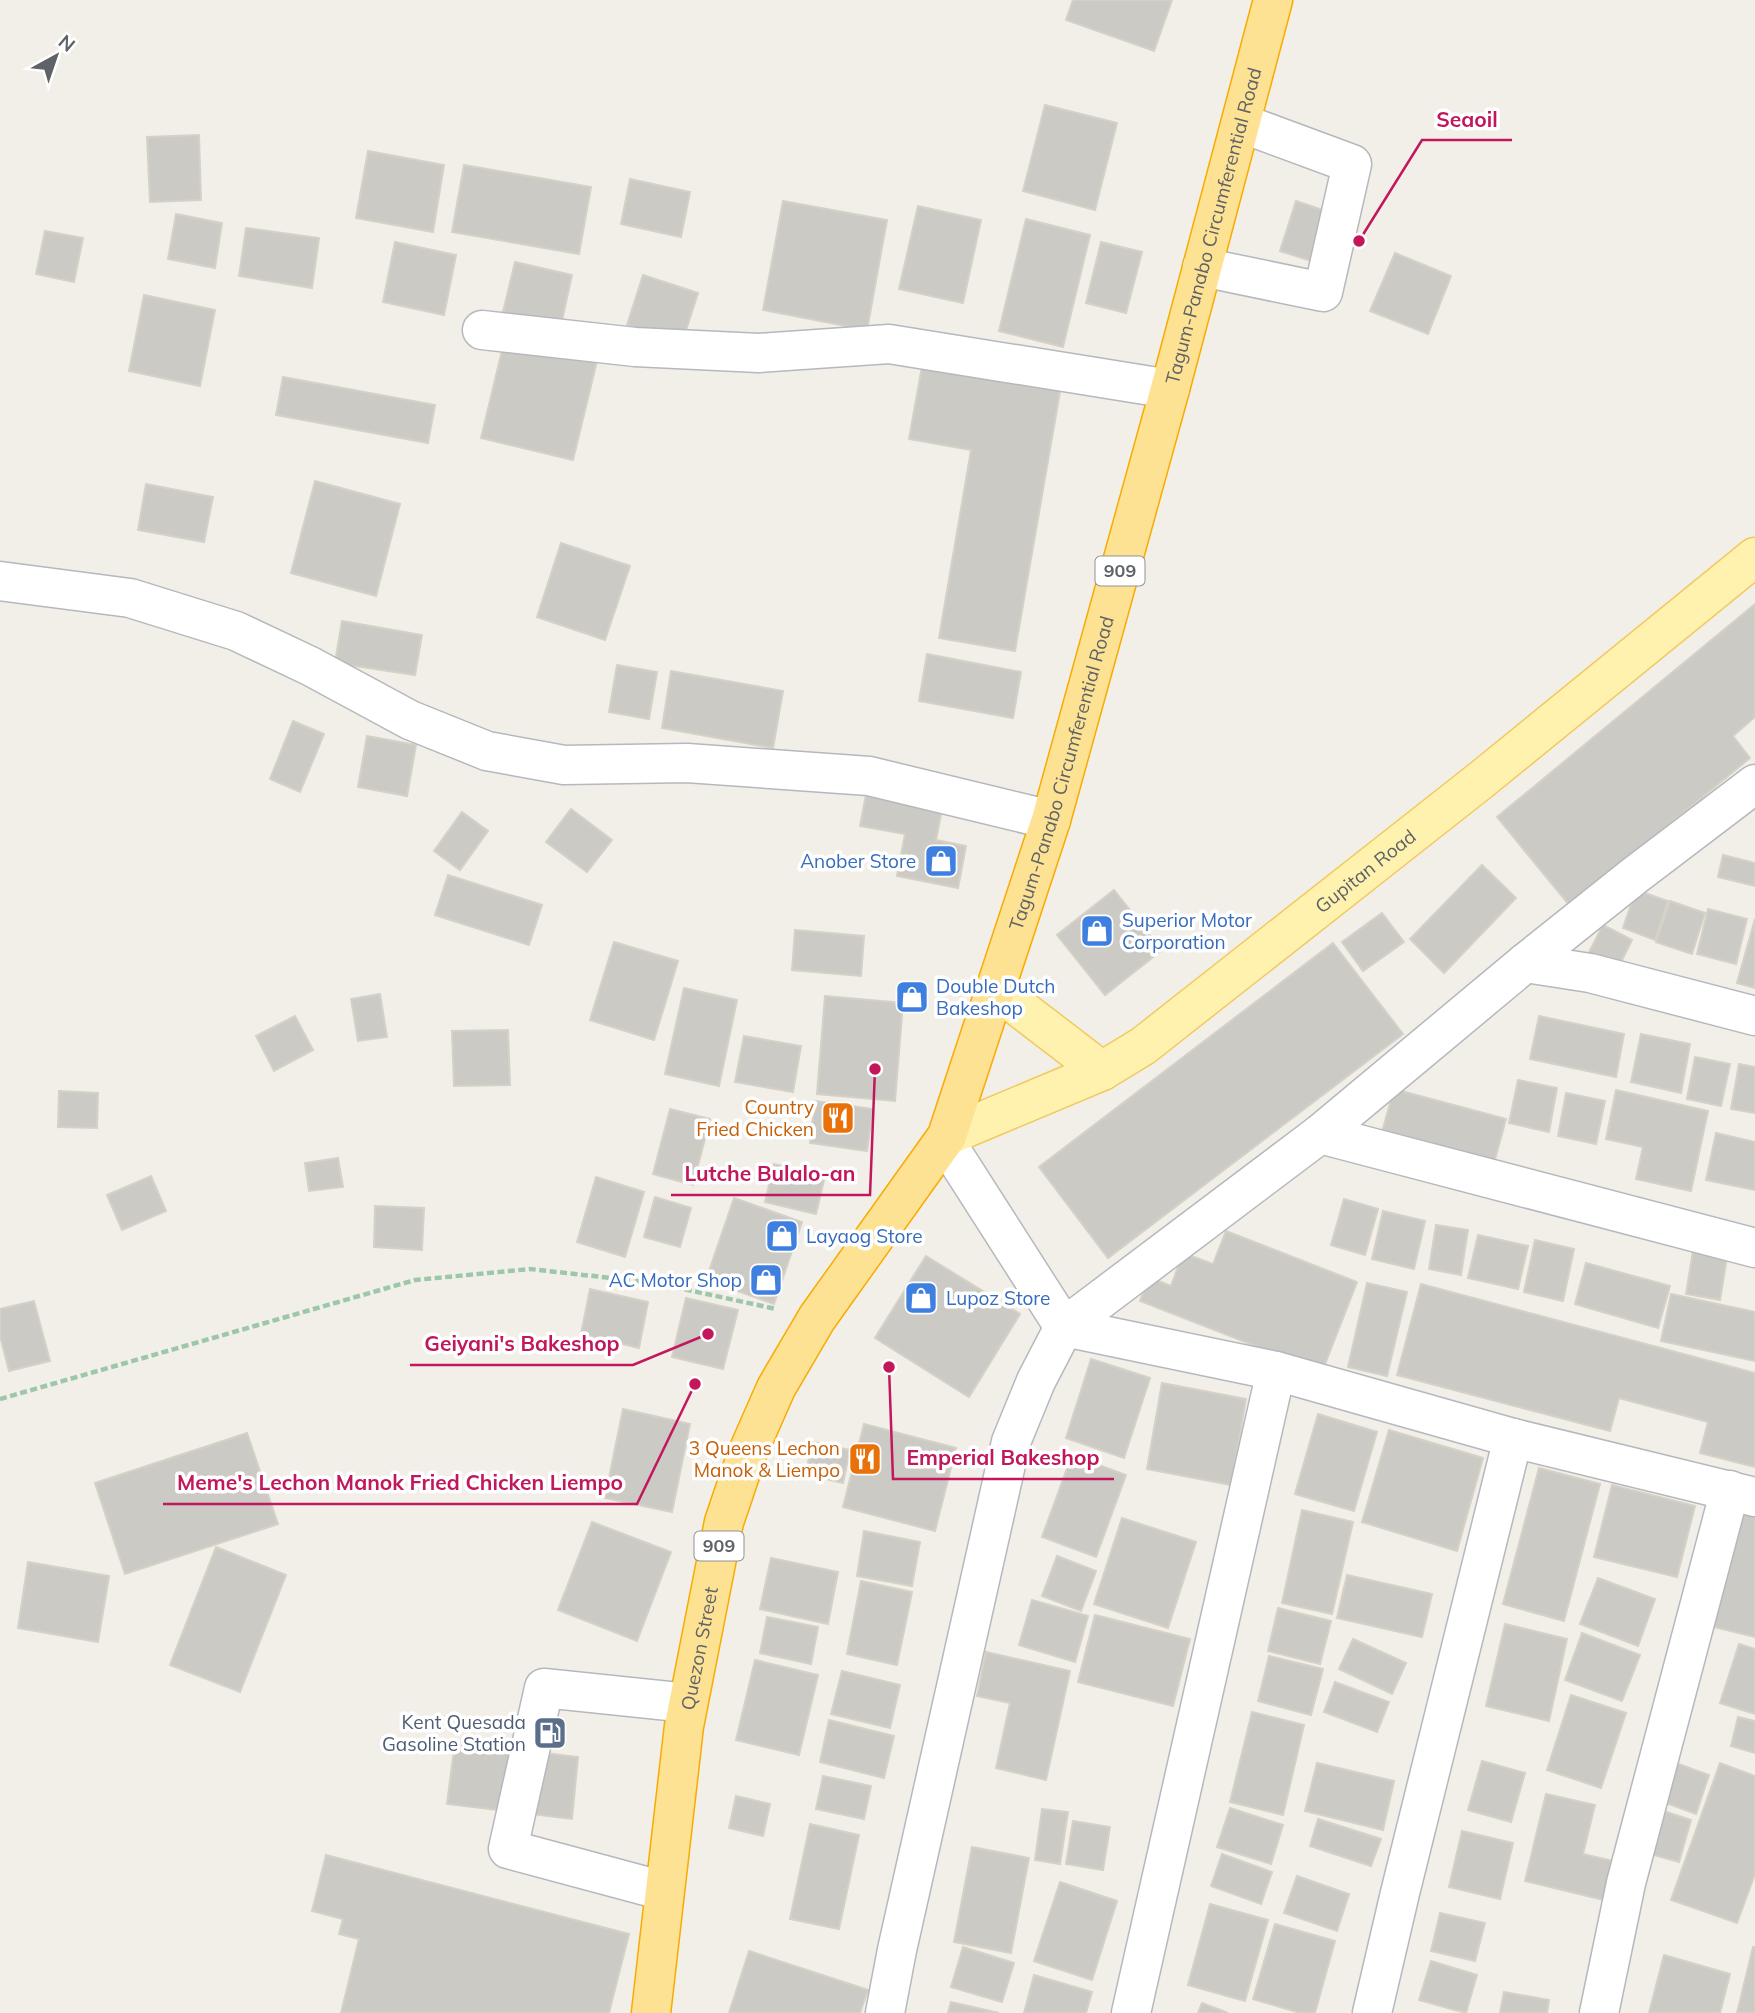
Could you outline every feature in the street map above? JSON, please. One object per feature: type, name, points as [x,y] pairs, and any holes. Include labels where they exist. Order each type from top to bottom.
[{"type":"highway","name":"Tagum-Panabo Circumferential Road","points":[[946,1139],[1051,820],[1170,389],[1273,0]]},
{"type":"highway","name":"Quezon Street","points":[[650,2013],[684,1726],[724,1522],[747,1454],[776,1388],[817,1318],[946,1139]]},
{"type":"main road","name":"Gupitan Road","points":[[946,1139],[1102,1071],[1143,1046],[1492,771],[1755,557]]},
{"type":"main road","points":[[995,989],[1102,1071]]},
{"type":"street","points":[[1202,267],[1323,292],[1352,164],[1241,123]]},
{"type":"street","points":[[482,330],[635,347],[759,353],[889,344],[1170,389]]},
{"type":"street","points":[[0,581],[130,598],[236,631],[310,666],[410,720],[487,751],[564,765],[687,763],[869,776],[1051,820]]},
{"type":"street","points":[[885,2013],[1012,1442],[1036,1381],[1064,1327],[1320,1134],[1525,963],[1755,784]]},
{"type":"street","points":[[1525,963],[1590,972],[1755,1016]]},
{"type":"street","points":[[1320,1134],[1755,1248]]},
{"type":"street","points":[[946,1139],[1064,1327],[1276,1371],[1513,1438],[1743,1494],[1626,1883],[1599,2013]]},
{"type":"street","points":[[1131,2013],[1276,1371]]},
{"type":"street","points":[[1372,2013],[1513,1438]]},
{"type":"street","points":[[664,1891],[508,1849],[544,1688],[688,1703]]},
{"type":"path","points":[[0,1399],[415,1280],[530,1269],[656,1283],[817,1318]]},
{"type":"building","points":[[1073,0],[1172,0],[1154,51],[1066,20]]},
{"type":"building","points":[[1045,105],[1117,123],[1095,210],[1023,191]]},
{"type":"building","points":[[199,135],[201,200],[150,202],[147,137]]},
{"type":"building","points":[[368,151],[444,165],[433,232],[356,218]]},
{"type":"building","points":[[464,165],[591,187],[579,254],[452,232]]},
{"type":"building","points":[[630,179],[690,192],[681,237],[621,224]]},
{"type":"building","points":[[783,201],[887,220],[867,330],[763,310]]},
{"type":"building","points":[[1296,201],[1343,217],[1327,266],[1280,251]]},
{"type":"building","points":[[918,206],[981,220],[963,303],[899,289]]},
{"type":"building","points":[[176,214],[222,223],[215,268],[168,259]]},
{"type":"building","points":[[1026,219],[1090,235],[1063,347],[999,331]]},
{"type":"building","points":[[246,228],[319,238],[312,288],[239,276]]},
{"type":"building","points":[[45,231],[83,238],[74,282],[36,274]]},
{"type":"building","points":[[395,242],[456,255],[444,315],[383,302]]},
{"type":"building","points":[[1101,242],[1142,252],[1126,313],[1086,303]]},
{"type":"building","points":[[1395,253],[1451,276],[1428,334],[1370,311]]},
{"type":"building","points":[[515,262],[572,275],[561,325],[503,312]]},
{"type":"building","points":[[643,275],[698,293],[682,343],[627,325]]},
{"type":"building","points":[[144,295],[215,310],[200,386],[129,371]]},
{"type":"building","points":[[505,338],[597,361],[573,460],[481,438]]},
{"type":"building","points":[[923,361],[1061,386],[1015,651],[939,638],[971,450],[909,439]]},
{"type":"building","points":[[283,377],[435,405],[428,443],[276,415]]},
{"type":"building","points":[[315,481],[400,504],[376,596],[291,573]]},
{"type":"building","points":[[146,484],[213,497],[204,542],[138,530]]},
{"type":"building","points":[[561,543],[630,566],[605,640],[537,617]]},
{"type":"building","points":[[1755,604],[1755,717],[1733,736],[1750,758],[1570,906],[1497,817]]},
{"type":"building","points":[[342,621],[422,635],[415,675],[335,663]]},
{"type":"building","points":[[927,654],[1021,672],[1013,718],[919,701]]},
{"type":"building","points":[[617,665],[657,672],[649,719],[609,712]]},
{"type":"building","points":[[671,671],[783,691],[773,748],[662,728]]},
{"type":"building","points":[[293,721],[324,734],[300,792],[270,779]]},
{"type":"building","points":[[367,736],[416,745],[407,796],[358,787]]},
{"type":"building","points":[[868,784],[944,799],[936,840],[966,846],[958,888],[897,876],[905,834],[860,826]]},
{"type":"building","points":[[571,809],[612,840],[587,872],[546,842]]},
{"type":"building","points":[[462,812],[488,831],[460,870],[434,851]]},
{"type":"building","points":[[1723,855],[1755,863],[1755,886],[1718,877]]},
{"type":"building","points":[[1482,865],[1516,898],[1444,973],[1410,939]]},
{"type":"building","points":[[448,875],[542,905],[529,945],[435,915]]},
{"type":"building","points":[[1114,890],[1162,950],[1105,995],[1057,935]]},
{"type":"building","points":[[1636,890],[1668,901],[1655,940],[1623,928]]},
{"type":"building","points":[[1670,901],[1705,913],[1692,954],[1656,942]]},
{"type":"building","points":[[1708,909],[1747,919],[1736,964],[1697,954]]},
{"type":"building","points":[[1382,913],[1404,942],[1363,971],[1342,942]]},
{"type":"building","points":[[1755,919],[1755,988],[1737,983]]},
{"type":"building","points":[[1603,925],[1632,940],[1615,974],[1586,958]]},
{"type":"building","points":[[795,930],[864,936],[861,976],[792,970]]},
{"type":"building","points":[[614,942],[678,961],[654,1040],[590,1020]]},
{"type":"building","points":[[1333,943],[1403,1034],[1108,1258],[1039,1167]]},
{"type":"building","points":[[684,988],[737,1000],[719,1086],[665,1074]]},
{"type":"building","points":[[380,994],[387,1037],[358,1041],[351,999]]},
{"type":"building","points":[[825,996],[903,1003],[895,1101],[817,1094]]},
{"type":"building","points":[[295,1016],[313,1050],[274,1071],[256,1036]]},
{"type":"building","points":[[1539,1016],[1624,1034],[1616,1077],[1530,1059]]},
{"type":"building","points":[[508,1030],[510,1085],[454,1086],[452,1031]]},
{"type":"building","points":[[1641,1034],[1690,1044],[1681,1093],[1631,1082]]},
{"type":"building","points":[[744,1036],[801,1046],[793,1092],[735,1082]]},
{"type":"building","points":[[1695,1057],[1730,1064],[1721,1106],[1687,1099]]},
{"type":"building","points":[[1739,1064],[1755,1067],[1755,1113],[1731,1109]]},
{"type":"building","points":[[1518,1080],[1557,1088],[1549,1132],[1509,1123]]},
{"type":"building","points":[[1394,1089],[1506,1119],[1494,1163],[1382,1132]]},
{"type":"building","points":[[1616,1090],[1708,1111],[1691,1191],[1636,1179],[1643,1147],[1606,1139]]},
{"type":"building","points":[[59,1091],[98,1093],[97,1128],[58,1127]]},
{"type":"building","points":[[1566,1093],[1605,1101],[1596,1144],[1558,1136]]},
{"type":"building","points":[[815,1101],[873,1109],[867,1151],[810,1143]]},
{"type":"building","points":[[670,1109],[710,1119],[693,1185],[653,1174]]},
{"type":"building","points":[[1716,1133],[1755,1142],[1755,1190],[1706,1180]]},
{"type":"building","points":[[338,1158],[343,1187],[309,1191],[305,1163]]},
{"type":"building","points":[[774,1164],[825,1176],[816,1214],[765,1202]]},
{"type":"building","points":[[151,1176],[166,1211],[122,1230],[107,1195]]},
{"type":"building","points":[[596,1177],[644,1192],[625,1257],[577,1242]]},
{"type":"building","points":[[655,1197],[691,1208],[680,1247],[644,1237]]},
{"type":"building","points":[[734,1198],[802,1222],[774,1304],[706,1280]]},
{"type":"building","points":[[1344,1199],[1378,1209],[1365,1255],[1331,1245]]},
{"type":"building","points":[[375,1206],[424,1208],[422,1250],[374,1247]]},
{"type":"building","points":[[1383,1211],[1425,1221],[1414,1269],[1372,1259]]},
{"type":"building","points":[[1436,1225],[1468,1230],[1461,1275],[1429,1269]]},
{"type":"building","points":[[1226,1231],[1357,1282],[1322,1372],[1140,1301],[1149,1277],[1171,1286],[1183,1253],[1213,1264]]},
{"type":"building","points":[[1478,1235],[1528,1246],[1518,1289],[1468,1278]]},
{"type":"building","points":[[1535,1240],[1574,1249],[1563,1301],[1524,1292]]},
{"type":"building","points":[[1693,1251],[1727,1257],[1720,1300],[1686,1294]]},
{"type":"building","points":[[926,1256],[1020,1314],[969,1397],[875,1338]]},
{"type":"building","points":[[1586,1263],[1670,1286],[1658,1328],[1575,1304]]},
{"type":"building","points":[[1367,1283],[1407,1292],[1387,1376],[1348,1367]]},
{"type":"building","points":[[1421,1284],[1755,1373],[1755,1467],[1700,1453],[1708,1422],[1619,1398],[1610,1431],[1397,1375]]},
{"type":"building","points":[[590,1289],[648,1302],[639,1348],[581,1334]]},
{"type":"building","points":[[1671,1294],[1755,1312],[1755,1361],[1661,1341]]},
{"type":"building","points":[[686,1298],[738,1310],[723,1369],[672,1357]]},
{"type":"building","points":[[34,1301],[50,1361],[9,1371],[0,1336],[0,1309]]},
{"type":"building","points":[[1091,1359],[1150,1378],[1124,1458],[1066,1438]]},
{"type":"building","points":[[1162,1383],[1246,1399],[1231,1485],[1147,1469]]},
{"type":"building","points":[[623,1409],[690,1424],[672,1512],[605,1498]]},
{"type":"building","points":[[1318,1414],[1377,1432],[1354,1511],[1295,1494]]},
{"type":"building","points":[[864,1424],[956,1448],[935,1531],[843,1507]]},
{"type":"building","points":[[1389,1430],[1483,1458],[1457,1551],[1362,1522]]},
{"type":"building","points":[[247,1433],[278,1524],[125,1574],[95,1483]]},
{"type":"building","points":[[813,1442],[850,1450],[843,1483],[805,1474]]},
{"type":"building","points":[[1072,1455],[1126,1475],[1096,1557],[1042,1537]]},
{"type":"building","points":[[1539,1468],[1600,1484],[1564,1621],[1503,1604]]},
{"type":"building","points":[[1612,1485],[1695,1506],[1677,1577],[1594,1557]]},
{"type":"building","points":[[1302,1510],[1353,1522],[1332,1614],[1282,1603]]},
{"type":"building","points":[[1738,1512],[1755,1517],[1755,1637],[1710,1626]]},
{"type":"building","points":[[1122,1518],[1196,1542],[1168,1628],[1094,1604]]},
{"type":"building","points":[[592,1522],[671,1552],[637,1641],[558,1610]]},
{"type":"building","points":[[864,1531],[920,1542],[912,1586],[857,1576]]},
{"type":"building","points":[[216,1547],[286,1575],[240,1692],[170,1665]]},
{"type":"building","points":[[1057,1556],[1096,1571],[1081,1611],[1042,1596]]},
{"type":"building","points":[[771,1558],[838,1572],[828,1624],[760,1609]]},
{"type":"building","points":[[28,1562],[109,1576],[98,1642],[18,1628]]},
{"type":"building","points":[[1347,1575],[1432,1594],[1422,1637],[1337,1618]]},
{"type":"building","points":[[1598,1578],[1655,1599],[1638,1646],[1580,1624]]},
{"type":"building","points":[[861,1581],[912,1592],[897,1665],[847,1654]]},
{"type":"building","points":[[1032,1600],[1088,1616],[1075,1662],[1019,1645]]},
{"type":"building","points":[[1278,1608],[1331,1621],[1320,1664],[1268,1651]]},
{"type":"building","points":[[1095,1615],[1190,1639],[1173,1706],[1078,1682]]},
{"type":"building","points":[[767,1617],[818,1627],[811,1664],[760,1653]]},
{"type":"building","points":[[1505,1624],[1567,1639],[1549,1721],[1486,1706]]},
{"type":"building","points":[[1582,1633],[1640,1655],[1622,1701],[1565,1680]]},
{"type":"building","points":[[1353,1639],[1406,1663],[1392,1694],[1339,1669]]},
{"type":"building","points":[[1739,1644],[1755,1649],[1755,1714],[1720,1703]]},
{"type":"building","points":[[986,1652],[1070,1671],[1046,1780],[996,1768],[1010,1703],[977,1696]]},
{"type":"building","points":[[1269,1656],[1323,1669],[1311,1715],[1258,1701]]},
{"type":"building","points":[[755,1660],[818,1675],[799,1755],[736,1740]]},
{"type":"building","points":[[842,1671],[900,1685],[890,1728],[831,1714]]},
{"type":"building","points":[[1335,1682],[1389,1702],[1377,1732],[1324,1712]]},
{"type":"building","points":[[1571,1695],[1626,1713],[1601,1788],[1547,1770]]},
{"type":"building","points":[[1252,1712],[1304,1725],[1283,1815],[1230,1802]]},
{"type":"building","points":[[1738,1717],[1755,1721],[1755,1753],[1731,1746]]},
{"type":"building","points":[[829,1720],[894,1736],[884,1778],[820,1762]]},
{"type":"building","points":[[455,1742],[578,1757],[572,1819],[447,1804]]},
{"type":"building","points":[[1482,1761],[1525,1773],[1511,1822],[1468,1810]]},
{"type":"building","points":[[1317,1763],[1394,1781],[1383,1830],[1305,1811]]},
{"type":"building","points":[[1676,1763],[1709,1775],[1696,1814],[1663,1802]]},
{"type":"building","points":[[1720,1763],[1755,1776],[1755,1874],[1737,1923],[1671,1900]]},
{"type":"building","points":[[823,1776],[871,1786],[864,1819],[816,1809]]},
{"type":"building","points":[[1546,1794],[1595,1805],[1583,1854],[1613,1861],[1604,1900],[1525,1881]]},
{"type":"building","points":[[736,1796],[770,1804],[763,1836],[729,1828]]},
{"type":"building","points":[[1230,1808],[1283,1825],[1271,1864],[1217,1847]]},
{"type":"building","points":[[1042,1809],[1068,1812],[1060,1864],[1035,1860]]},
{"type":"building","points":[[1660,1810],[1691,1820],[1679,1862],[1647,1853]]},
{"type":"building","points":[[1318,1819],[1381,1839],[1371,1866],[1310,1846]]},
{"type":"building","points":[[1073,1821],[1110,1827],[1103,1870],[1066,1864]]},
{"type":"building","points":[[810,1824],[859,1835],[839,1929],[790,1919]]},
{"type":"building","points":[[1462,1831],[1513,1843],[1500,1899],[1449,1887]]},
{"type":"building","points":[[972,1847],[1029,1858],[1011,1953],[954,1942]]},
{"type":"building","points":[[1222,1854],[1272,1872],[1261,1904],[1211,1886]]},
{"type":"building","points":[[326,1855],[629,1934],[609,2013],[341,2013],[359,1939],[339,1934],[343,1919],[312,1911]]},
{"type":"building","points":[[1297,1876],[1349,1894],[1337,1931],[1284,1913]]},
{"type":"building","points":[[1060,1882],[1117,1901],[1092,1980],[1034,1961]]},
{"type":"building","points":[[1210,1904],[1268,1920],[1245,2001],[1188,1985]]},
{"type":"building","points":[[1440,1913],[1485,1923],[1475,1961],[1431,1951]]},
{"type":"building","points":[[1275,1924],[1335,1941],[1315,2013],[1300,2013],[1253,1999]]},
{"type":"building","points":[[963,1947],[1014,1963],[1002,2002],[951,1987]]},
{"type":"building","points":[[1753,1947],[1755,2013],[1737,2013]]},
{"type":"building","points":[[749,1951],[868,1990],[860,2013],[729,2013]]},
{"type":"building","points":[[1664,1955],[1730,1974],[1720,2013],[1649,2013]]},
{"type":"building","points":[[1431,1961],[1477,1975],[1466,2013],[1419,2000]]},
{"type":"building","points":[[1034,1975],[1092,1992],[1086,2013],[1024,2013]]},
{"type":"building","points":[[1504,1992],[1549,2000],[1547,2013],[1500,2013]]},
{"type":"building","points":[[951,2002],[999,2013],[948,2013]]},
{"type":"building","points":[[1202,2003],[1228,2013],[1198,2013]]},
{"type":"place","name":"Seaoil","points":[[1359,241]]},
{"type":"place","name":"Anober Store","points":[[941,861]]},
{"type":"place","name":"Superior Motor Corporation","points":[[1097,931]]},
{"type":"place","name":"Double Dutch Bakeshop","points":[[912,997]]},
{"type":"place","name":"Lutche Bulalo-an","points":[[875,1069]]},
{"type":"place","name":"Country Fried Chicken","points":[[838,1118]]},
{"type":"place","name":"Layaog Store","points":[[782,1236]]},
{"type":"place","name":"AC Motor Shop","points":[[766,1280]]},
{"type":"place","name":"Lupoz Store","points":[[921,1298]]},
{"type":"place","name":"Geiyani's Bakeshop","points":[[708,1334]]},
{"type":"place","name":"Emperial Bakeshop","points":[[889,1367]]},
{"type":"place","name":"Meme's Lechon Manok Fried Chicken Liempo","points":[[695,1384]]},
{"type":"place","name":"3 Queens Lechon Manok & Liempo","points":[[865,1459]]},
{"type":"place","name":"Kent Quesada Gasoline Station","points":[[550,1733]]}]
